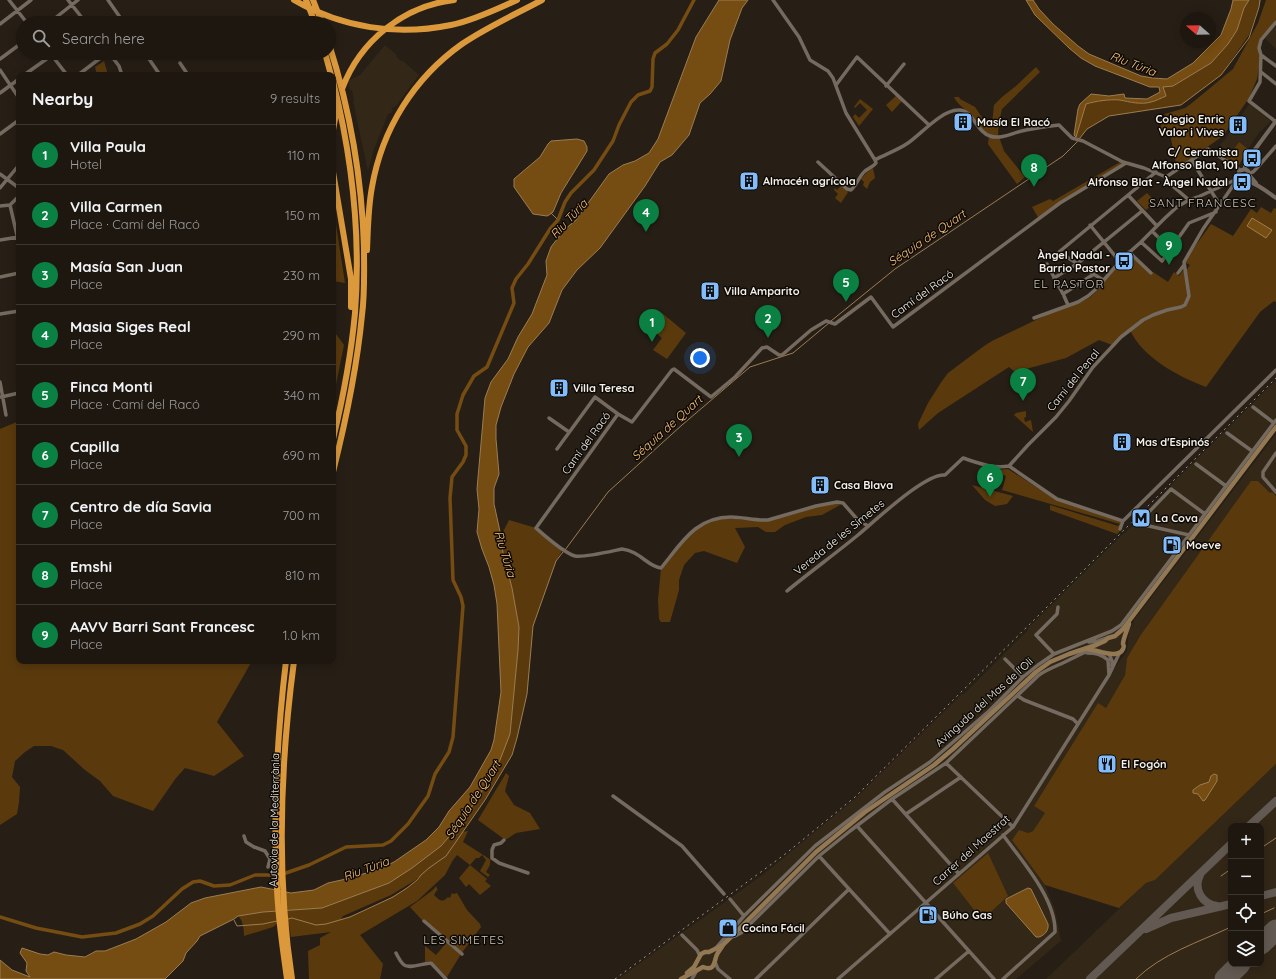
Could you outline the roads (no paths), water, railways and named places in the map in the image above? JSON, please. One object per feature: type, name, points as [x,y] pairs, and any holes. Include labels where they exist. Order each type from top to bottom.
[{"type":"highway","points":[[294,0],[327,16]]},
{"type":"highway","points":[[306,0],[312,16]]},
{"type":"highway","points":[[313,0],[319,16]]},
{"type":"highway","points":[[336,113],[340,94],[351,69],[359,56],[381,32],[408,14],[428,6],[454,0]]},
{"type":"highway","points":[[336,20],[353,25],[373,28],[393,30],[423,29],[452,25],[516,0]]},
{"type":"highway","points":[[364,276],[367,269],[368,226],[372,188],[376,169],[381,149],[400,110],[424,78],[451,53],[483,31],[542,0]]},
{"type":"highway","points":[[326,60],[330,72]]},
{"type":"highway","points":[[334,60],[347,108],[358,167],[362,206],[364,276],[362,314],[353,383],[336,459]]},
{"type":"highway","points":[[336,94],[346,138],[354,206],[357,267],[355,314],[350,354],[336,426]]},
{"type":"highway","points":[[336,190],[351,279],[351,314],[348,350],[350,354]]},
{"type":"highway","name":"Autovia de la Mediterrània","points":[[286,664],[277,750],[276,795],[287,979]]},
{"type":"highway","name":"Autovia de la Mediterrània","points":[[279,845],[284,751],[294,664]]},
{"type":"highway","name":"Autovia de la Mediterrània","points":[[287,961],[292,979]]},
{"type":"main road","points":[[682,978],[703,967],[712,967],[723,945],[730,937],[816,852],[865,812],[934,765],[1036,672],[1050,662],[1115,636],[1123,629],[1132,619],[1275,423]]},
{"type":"main road","points":[[1084,649],[1116,655],[1119,654],[1123,649],[1123,642],[1132,619]]},
{"type":"main road","points":[[1115,636],[1120,638],[1123,642]]},
{"type":"main road","points":[[1106,640],[1105,648],[1109,653]]},
{"type":"main road","points":[[682,978],[694,967],[701,956],[723,945]]},
{"type":"main road","points":[[709,952],[713,954],[715,960]]},
{"type":"main road","points":[[701,956],[701,965],[703,967]]},
{"type":"street","points":[[9,0],[21,16]]},
{"type":"street","points":[[0,24],[31,0]]},
{"type":"street","points":[[68,0],[81,16]]},
{"type":"street","points":[[57,16],[78,0]]},
{"type":"street","points":[[108,0],[119,16]]},
{"type":"street","points":[[773,0],[799,37],[810,60],[828,70],[836,85],[846,113],[876,163],[866,171],[851,190],[847,189],[818,162]]},
{"type":"street","points":[[1178,272],[1203,229],[1239,178],[1238,173],[1276,121],[1249,101],[1260,82],[1261,55],[1259,48],[1261,40],[1276,22]]},
{"type":"street","points":[[0,59],[16,47]]},
{"type":"street","points":[[1261,55],[1276,66]]},
{"type":"street","points":[[836,85],[857,57],[928,125]]},
{"type":"street","points":[[28,72],[44,60]]},
{"type":"street","points":[[56,60],[65,72]]},
{"type":"street","points":[[82,72],[98,60]]},
{"type":"street","points":[[114,60],[119,66],[121,72]]},
{"type":"street","points":[[150,60],[158,72]]},
{"type":"street","points":[[180,62],[186,72]]},
{"type":"street","points":[[886,86],[904,64]]},
{"type":"street","points":[[0,70],[16,94]]},
{"type":"street","points":[[1261,72],[1276,84]]},
{"type":"street","points":[[0,93],[16,81]]},
{"type":"street","points":[[875,160],[907,144],[928,125],[950,112],[962,110],[969,114],[980,129],[989,136],[997,137],[1059,125],[1072,138],[1084,142],[1126,163],[1156,172],[1166,177],[1168,182],[1189,200]]},
{"type":"street","points":[[0,134],[16,122]]},
{"type":"street","points":[[1034,318],[1078,302],[1088,296],[1129,252],[1177,207],[1189,200],[1239,178],[1242,179],[1247,176],[1256,169],[1276,146]]},
{"type":"street","points":[[1166,177],[1208,149],[1242,169],[1247,176],[1259,186],[1276,197]]},
{"type":"street","points":[[1192,161],[1218,202],[1221,204]]},
{"type":"street","name":"Camí del Racó","points":[[868,526],[857,519],[843,503],[829,503],[762,521],[733,517],[712,520],[702,524],[682,540],[661,568],[656,568],[638,554],[622,549],[575,556],[563,549],[536,528],[618,414],[632,422],[672,370],[674,369],[711,397],[735,377],[762,348],[767,347],[779,355],[782,355],[811,330],[826,321],[835,324],[871,297],[893,327],[1060,203],[1126,163]]},
{"type":"street","points":[[0,188],[16,169]]},
{"type":"street","points":[[1103,280],[1059,252],[1156,172]]},
{"type":"street","points":[[0,174],[16,186]]},
{"type":"street","points":[[1128,195],[1157,226]]},
{"type":"street","points":[[0,206],[10,205],[16,199]]},
{"type":"street","points":[[10,205],[16,228]]},
{"type":"street","points":[[1054,278],[1077,264],[1142,211]]},
{"type":"street","points":[[1141,242],[1162,261],[1190,223],[1216,212]]},
{"type":"street","points":[[1090,225],[1120,262]]},
{"type":"street","points":[[1152,231],[1170,249]]},
{"type":"street","points":[[0,240],[16,236]]},
{"type":"street","points":[[1129,252],[1151,273]]},
{"type":"street","points":[[1047,264],[1068,305]]},
{"type":"street","name":"Camí del Penal","points":[[1009,466],[1056,417],[1093,367],[1121,337],[1152,315],[1185,305],[1189,296],[1184,264]]},
{"type":"street","points":[[0,277],[16,274]]},
{"type":"street","points":[[1064,295],[1094,274]]},
{"type":"street","points":[[0,314],[16,311]]},
{"type":"street","points":[[1120,529],[1123,521],[1276,370]]},
{"type":"street","points":[[0,382],[1,397],[6,415]]},
{"type":"street","points":[[1,397],[16,394]]},
{"type":"street","points":[[557,449],[595,397],[618,414]]},
{"type":"street","points":[[1253,407],[1275,423]]},
{"type":"street","points":[[549,418],[569,432]]},
{"type":"street","name":"Avinguda del Mas de l'Oli","points":[[716,948],[744,916],[815,846],[885,792],[930,762],[1038,665],[1054,654],[1085,642],[1121,625],[1252,451],[1275,423]]},
{"type":"street","points":[[1227,433],[1252,451]]},
{"type":"street","points":[[1276,453],[1262,472],[1263,477],[1276,492]]},
{"type":"street","name":"Vereda de les Simetes","points":[[787,592],[904,496],[932,479],[945,475],[963,458],[999,468],[1009,466]]},
{"type":"street","points":[[1196,464],[1226,486]]},
{"type":"street","points":[[1009,466],[1057,499],[1123,521]]},
{"type":"street","points":[[1189,535],[1140,524],[1144,516],[1171,489],[1204,514]]},
{"type":"street","points":[[1054,654],[1036,634],[1057,614],[1058,607]]},
{"type":"street","points":[[1123,629],[1133,609]]},
{"type":"street","points":[[1085,642],[1106,640]]},
{"type":"street","name":"Avinguda del Mas de l'Oli","points":[[730,937],[741,933],[819,856],[892,799],[946,763],[1039,675],[1049,668],[1084,652],[1095,650]]},
{"type":"street","points":[[1078,655],[1096,653],[1103,656],[1108,660],[1109,675]]},
{"type":"street","points":[[1109,653],[1112,660],[1112,669]]},
{"type":"street","name":"Carrer del Maestrat","points":[[838,979],[1013,827],[1109,675],[1119,654]]},
{"type":"street","points":[[1005,659],[1023,677]]},
{"type":"street","points":[[1018,696],[1024,700],[1073,719],[1078,724]]},
{"type":"street","points":[[946,763],[1013,827]]},
{"type":"street","points":[[906,814],[961,777]]},
{"type":"street","points":[[613,796],[682,846],[724,894]]},
{"type":"street","points":[[892,799],[959,874]]},
{"type":"street","points":[[857,826],[994,979]]},
{"type":"street","points":[[1003,979],[1055,932],[1055,924],[1051,910],[1041,886],[1004,835]]},
{"type":"street","points":[[244,836],[246,842],[265,851],[270,859],[268,867]]},
{"type":"street","points":[[504,840],[501,844],[494,845],[492,850],[492,858],[498,862],[528,873]]},
{"type":"street","points":[[819,856],[890,934]]},
{"type":"street","points":[[756,979],[849,889]]},
{"type":"street","points":[[730,899],[744,916]]},
{"type":"street","points":[[424,921],[462,954]]},
{"type":"street","points":[[682,935],[701,956]]},
{"type":"street","points":[[936,979],[969,950]]},
{"type":"street","points":[[396,953],[406,966],[410,967],[431,963],[446,979]]},
{"type":"street","points":[[715,960],[718,969]]},
{"type":"street","points":[[712,967],[718,969],[730,979]]},
{"type":"street","points":[[692,979],[698,970]]},
{"type":"water","points":[[719,0],[748,0],[742,8],[730,40],[721,81],[700,103],[689,135],[672,155],[660,162],[645,186],[600,248],[577,270],[562,290],[549,323],[528,347],[514,374],[501,407],[496,425],[499,474],[494,488],[494,504],[519,627],[510,734],[500,760],[460,824],[441,846],[389,883],[322,908],[263,912],[238,916],[200,936],[186,953],[183,961],[165,979],[0,979],[0,960],[12,970],[30,977],[26,971],[27,963],[20,953],[22,948],[40,954],[48,955],[54,952],[85,957],[96,951],[105,951],[136,939],[166,922],[191,903],[205,898],[261,887],[291,893],[314,890],[328,883],[380,869],[394,862],[426,840],[439,827],[449,811],[470,787],[491,750],[494,740],[501,692],[497,604],[489,567],[477,532],[479,509],[477,489],[485,398],[491,382],[508,359],[518,337],[532,314],[547,275],[546,261],[551,247],[564,230],[576,220],[609,174],[623,165],[635,161],[649,153],[658,139],[696,37]]},
{"type":"water","points":[[1026,0],[1033,0],[1053,24],[1089,54],[1141,76],[1167,79],[1193,63],[1208,48],[1216,48],[1216,40],[1221,35],[1233,0],[1249,0],[1244,8],[1237,30],[1228,44],[1211,63],[1173,86],[1163,87],[1166,96],[1153,102],[1139,103],[1112,100],[1086,104],[1076,137],[1074,135],[1078,109],[1080,104],[1091,94],[1109,96],[1124,94],[1125,98],[1147,99],[1160,92],[1159,87],[1150,87],[1095,66],[1081,58],[1035,15]]},
{"type":"water","points":[[577,139],[584,141],[587,151],[561,193],[553,212],[547,216],[533,214],[514,187],[514,179],[540,157],[551,141]]},
{"type":"water","points":[[1252,218],[1272,230],[1266,238],[1247,226]]},
{"type":"water","points":[[1214,774],[1217,775],[1217,781],[1203,801],[1198,794],[1193,793],[1193,790],[1200,785],[1209,782],[1211,776]]},
{"type":"water","points":[[1028,888],[1031,889],[1048,924],[1046,932],[1039,937],[1036,937],[1006,903],[1006,899]]},
{"type":"waterway","name":"Riu Túria","points":[[283,874],[309,865],[346,847],[383,845],[391,841],[408,824],[428,796],[435,774],[449,752],[453,737],[463,606],[461,597],[453,580],[450,498],[452,477],[463,462],[466,455],[466,446],[457,430],[457,414],[463,395],[474,376],[487,367],[514,303],[512,288],[516,279],[528,264],[550,229],[558,220],[565,202],[571,193],[594,170],[613,141],[619,125],[631,102],[638,95],[650,91],[652,87],[653,59],[655,53],[667,44],[678,30],[694,0]]},
{"type":"waterway","name":"Séquia de Quart","points":[[831,321],[895,269],[1063,156],[1087,129],[1109,116],[1181,105],[1221,75],[1249,38],[1260,0]]},
{"type":"waterway","name":"Riu Túria","points":[[551,213],[558,220]]},
{"type":"waterway","name":"Séquia de Quart","points":[[565,550],[608,492],[682,425],[750,367],[793,353],[829,323]]},
{"type":"waterway","name":"Séquia de Quart","points":[[288,919],[292,918],[316,925],[326,924],[350,917],[393,897],[407,888],[429,868],[446,856],[485,800],[512,755],[527,694],[533,626],[556,561],[563,552]]},
{"type":"waterway","points":[[1264,846],[1276,838]]},
{"type":"waterway","points":[[1221,876],[1228,871]]},
{"type":"waterway","points":[[0,917],[36,928],[82,937],[116,933],[140,924],[153,916],[182,889],[193,882],[200,881],[214,886],[230,885],[255,875],[277,875]]},
{"type":"waterway","points":[[1264,913],[1274,908]]},
{"type":"waterway","name":"Séquia de Quart","points":[[234,920],[237,926],[263,924],[277,921]]},
{"type":"waterway","points":[[1136,979],[1157,962],[1193,943],[1228,928]]},
{"type":"railway","points":[[615,979],[784,855],[855,797],[1276,378]]},
{"type":"place","name":"Masía El Racó","points":[[963,122]]},
{"type":"place","name":"Colegio Enric Valor i Vives","points":[[1238,125]]},
{"type":"place","name":"C/ Ceramista Alfonso Blat, 101","points":[[1252,158]]},
{"type":"place","name":"Almacén agrícola","points":[[749,181]]},
{"type":"place","name":"Alfonso Blat - Àngel Nadal","points":[[1242,182]]},
{"type":"place","name":"Emshi","points":[[1034,187]]},
{"type":"place","name":"Masia Siges Real","points":[[646,232]]},
{"type":"place","name":"Àngel Nadal - Barrio Pastor","points":[[1124,261]]},
{"type":"place","name":"AAVV Barri Sant Francesc","points":[[1169,265]]},
{"type":"place","name":"Villa Amparito","points":[[710,291]]},
{"type":"place","name":"Finca Monti","points":[[846,302]]},
{"type":"place","name":"Villa Carmen","points":[[768,338]]},
{"type":"place","name":"Villa Paula","points":[[652,342]]},
{"type":"place","name":"Villa Teresa","points":[[559,388]]},
{"type":"place","name":"Centro de día Savia","points":[[1023,401]]},
{"type":"place","name":"Mas d'Espinós","points":[[1122,442]]},
{"type":"place","name":"Masía San Juan","points":[[739,457]]},
{"type":"place","name":"Casa Blava","points":[[820,485]]},
{"type":"place","name":"Capilla","points":[[990,497]]},
{"type":"place","name":"La Cova","points":[[1141,518]]},
{"type":"place","name":"Moeve","points":[[1172,545]]},
{"type":"place","name":"El Fogón","points":[[1107,764]]},
{"type":"place","name":"Búho Gas","points":[[928,915]]},
{"type":"place","name":"Cocina Fácil","points":[[728,928]]},
{"type":"district","name":"SANT FRANCESC","points":[[1203,203]]},
{"type":"district","name":"EL PASTOR","points":[[1069,284]]},
{"type":"district","name":"LES SIMETES","points":[[464,940]]}]
